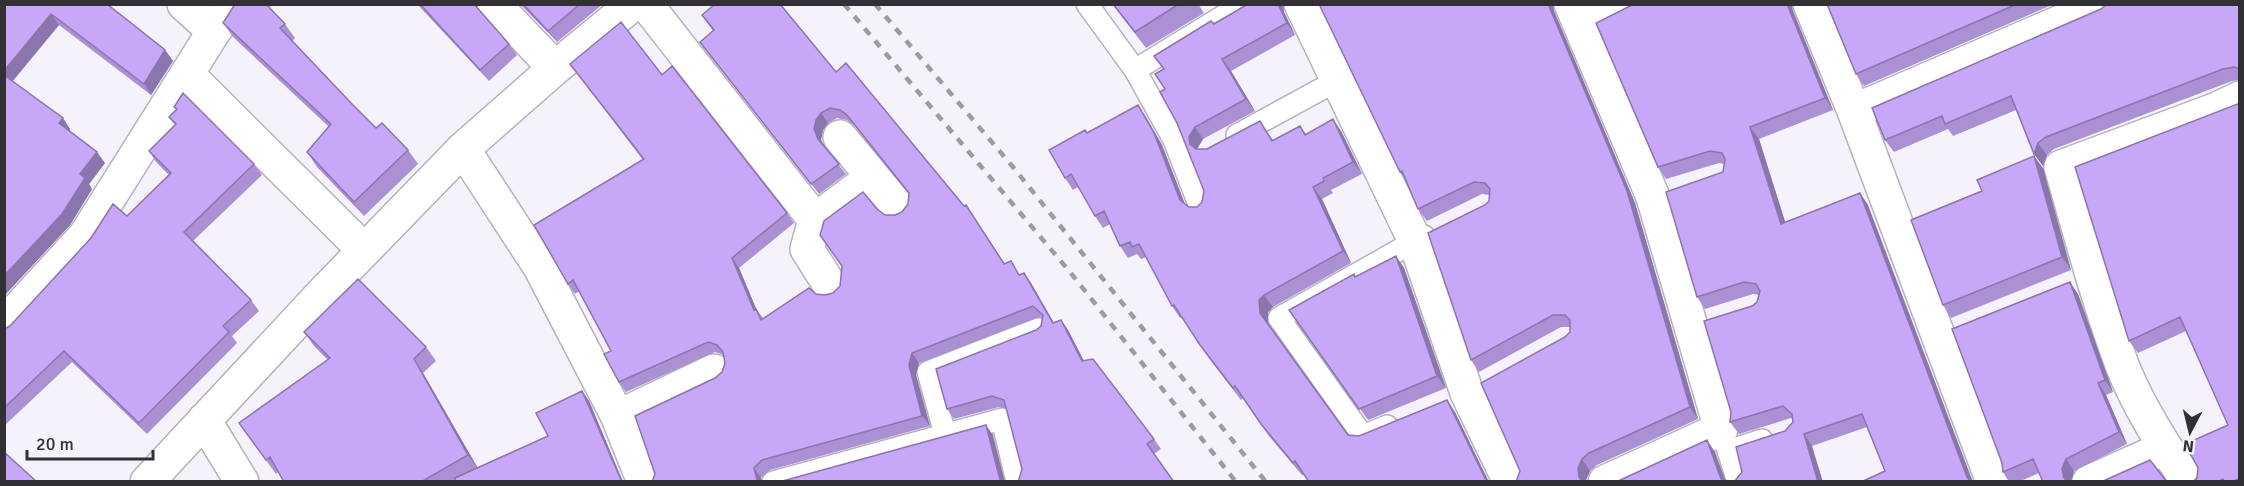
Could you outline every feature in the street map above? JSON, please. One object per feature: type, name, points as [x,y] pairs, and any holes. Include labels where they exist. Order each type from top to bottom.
[{"type":"street","points":[[184,4],[214,32]]},
{"type":"street","points":[[10,310],[85,236],[214,32],[235,4]]},
{"type":"street","points":[[494,4],[555,68]]},
{"type":"street","points":[[147,482],[363,250],[463,149],[555,68],[633,4]]},
{"type":"street","points":[[646,4],[815,220]]},
{"type":"street","points":[[1605,482],[1725,440],[1702,324],[1663,194],[1576,14],[1629,4]]},
{"type":"street","points":[[1810,4],[1948,332],[1993,482]]},
{"type":"street","points":[[1854,111],[2102,4]]},
{"type":"street","points":[[1306,6],[1336,81],[1415,241],[1466,392],[1510,482]]},
{"type":"street","points":[[187,74],[363,250]]},
{"type":"street","points":[[2188,482],[2165,448],[2123,368],[2081,279],[2061,167],[2217,109],[2240,98]]},
{"type":"street","points":[[840,137],[898,207]]},
{"type":"street","points":[[463,149],[540,267],[618,417],[644,482]]},
{"type":"street","points":[[831,287],[807,249],[815,220],[873,177]]},
{"type":"street","points":[[618,417],[714,371]]},
{"type":"street","points":[[204,420],[242,482]]},
{"type":"street","points":[[2088,482],[2165,448]]},
{"type":"lane","points":[[1087,4],[1135,70],[1174,140],[1200,207]]},
{"type":"lane","points":[[1135,70],[1243,4]]},
{"type":"lane","points":[[1219,145],[1336,81]]},
{"type":"lane","points":[[1404,419],[1363,436],[1279,318],[1415,241],[1446,226]]},
{"type":"lane","points":[[945,434],[928,372],[1038,329]]},
{"type":"lane","points":[[773,482],[1002,419],[1017,482]]},
{"type":"lane","points":[[1738,482],[1725,440],[1779,435]]},
{"type":"building","points":[[4,4],[107,4],[165,50],[144,84],[51,14],[4,71]]},
{"type":"building","points":[[235,4],[266,4],[285,24],[280,28],[352,104],[376,128],[382,123],[408,150],[354,202],[307,152],[331,124],[223,23]]},
{"type":"building","points":[[420,4],[474,4],[509,44],[480,70]]},
{"type":"building","points":[[523,4],[580,4],[548,31]]},
{"type":"building","points":[[715,4],[780,4],[836,72],[846,63],[964,206],[966,205],[1004,264],[1011,261],[1019,275],[1024,273],[1053,323],[1061,320],[1082,361],[1093,359],[1154,439],[1147,444],[1174,482],[1018,482],[1022,469],[1004,400],[992,396],[947,409],[936,369],[1036,330],[1041,326],[1043,315],[1033,306],[912,353],[909,365],[922,416],[762,460],[754,468],[757,480],[760,482],[652,482],[655,474],[635,416],[715,378],[722,372],[725,363],[723,352],[717,345],[708,342],[619,382],[604,354],[611,351],[573,280],[568,284],[534,225],[644,159],[570,64],[621,22],[662,75],[672,66],[787,213],[732,258],[754,310],[756,309],[761,320],[809,288],[816,294],[825,295],[833,293],[840,286],[842,266],[820,235],[824,221],[863,192],[885,215],[902,212],[908,204],[909,193],[847,115],[840,110],[830,108],[821,113],[814,129],[818,139],[839,164],[811,184],[700,42],[714,30],[702,15]]},
{"type":"building","points":[[1113,4],[1179,4],[1135,32]]},
{"type":"building","points":[[1248,4],[1278,4],[1287,23],[1222,59],[1246,99],[1195,127],[1189,137],[1190,144],[1196,149],[1207,149],[1260,121],[1272,141],[1300,126],[1305,135],[1333,119],[1353,162],[1323,178],[1324,181],[1313,187],[1343,251],[1264,295],[1259,300],[1260,313],[1348,435],[1359,436],[1447,400],[1488,482],[1309,482],[1295,461],[1293,463],[1261,424],[1235,386],[1233,388],[1200,345],[1174,305],[1172,306],[1139,244],[1132,247],[1130,242],[1120,246],[1104,211],[1095,216],[1071,174],[1065,178],[1049,150],[1085,130],[1087,133],[1138,105],[1154,133],[1180,200],[1189,207],[1197,207],[1202,202],[1204,191],[1177,123],[1160,92],[1165,89],[1155,74],[1164,69],[1154,56],[1211,21],[1214,24]]},
{"type":"building","points":[[1319,4],[1548,4],[1627,191],[1690,407],[1589,453],[1582,459],[1578,468],[1579,477],[1583,482],[1516,482],[1520,471],[1481,383],[1565,337],[1570,332],[1570,320],[1565,315],[1553,315],[1471,360],[1428,233],[1485,205],[1489,201],[1490,189],[1485,183],[1474,182],[1418,209],[1402,171],[1400,172]]},
{"type":"building","points":[[1634,4],[1787,4],[1825,98],[1750,127],[1781,224],[1860,193],[1967,477],[1971,482],[1861,482],[1885,471],[1862,414],[1804,434],[1818,482],[1734,482],[1742,472],[1736,447],[1785,431],[1793,422],[1792,414],[1783,406],[1730,422],[1731,412],[1704,321],[1752,306],[1757,302],[1760,291],[1756,284],[1744,282],[1697,297],[1666,192],[1723,172],[1725,159],[1722,153],[1710,151],[1658,167],[1596,23]]},
{"type":"building","points":[[1827,4],[2017,4],[1856,74]]},
{"type":"building","points":[[2107,4],[2240,4],[2240,69],[2234,67],[2223,69],[2046,137],[2038,143],[2034,154],[2011,96],[1945,124],[1942,116],[1885,140],[1872,108],[2101,9]]},
{"type":"building","points":[[4,75],[63,118],[59,123],[97,152],[80,174],[85,178],[62,214],[4,276]]},
{"type":"building","points":[[183,93],[254,164],[184,232],[251,300],[223,326],[229,332],[139,423],[64,351],[4,408],[4,329],[10,326],[91,238],[113,204],[127,216],[171,173],[149,151],[176,124],[169,117],[177,109],[174,107]]},
{"type":"building","points":[[2240,103],[2240,478],[2232,482],[2224,482],[2223,479],[2217,482],[2193,482],[2197,478],[2198,468],[2185,444],[2228,425],[2180,317],[2129,341],[2075,167]]},
{"type":"building","points":[[2034,156],[2062,257],[1943,305],[1911,220],[1982,191],[1977,180]]},
{"type":"building","points":[[1396,256],[1437,376],[1359,409],[1289,310],[1354,274],[1355,277]]},
{"type":"building","points":[[358,279],[426,347],[414,359],[468,455],[421,482],[284,482],[270,457],[266,460],[239,423],[330,358],[304,332]]},
{"type":"building","points":[[2070,282],[2105,380],[2098,383],[2119,432],[2066,459],[2062,469],[2067,482],[2043,482],[2033,459],[2003,472],[2002,463],[1952,329]]},
{"type":"building","points":[[582,391],[622,482],[456,482],[455,478],[548,436],[536,413]]},
{"type":"building","points":[[986,425],[1000,480],[1003,482],[779,482]]},
{"type":"building","points":[[1707,440],[1721,479],[1732,482],[1616,482]]},
{"type":"building","points":[[4,452],[37,482],[4,482]]},
{"type":"building","points":[[2150,460],[2167,482],[2101,482]]},
{"type":"railway","points":[[844,4],[1070,272],[1236,482]]},
{"type":"railway","points":[[875,4],[1013,167],[1266,482]]}]
